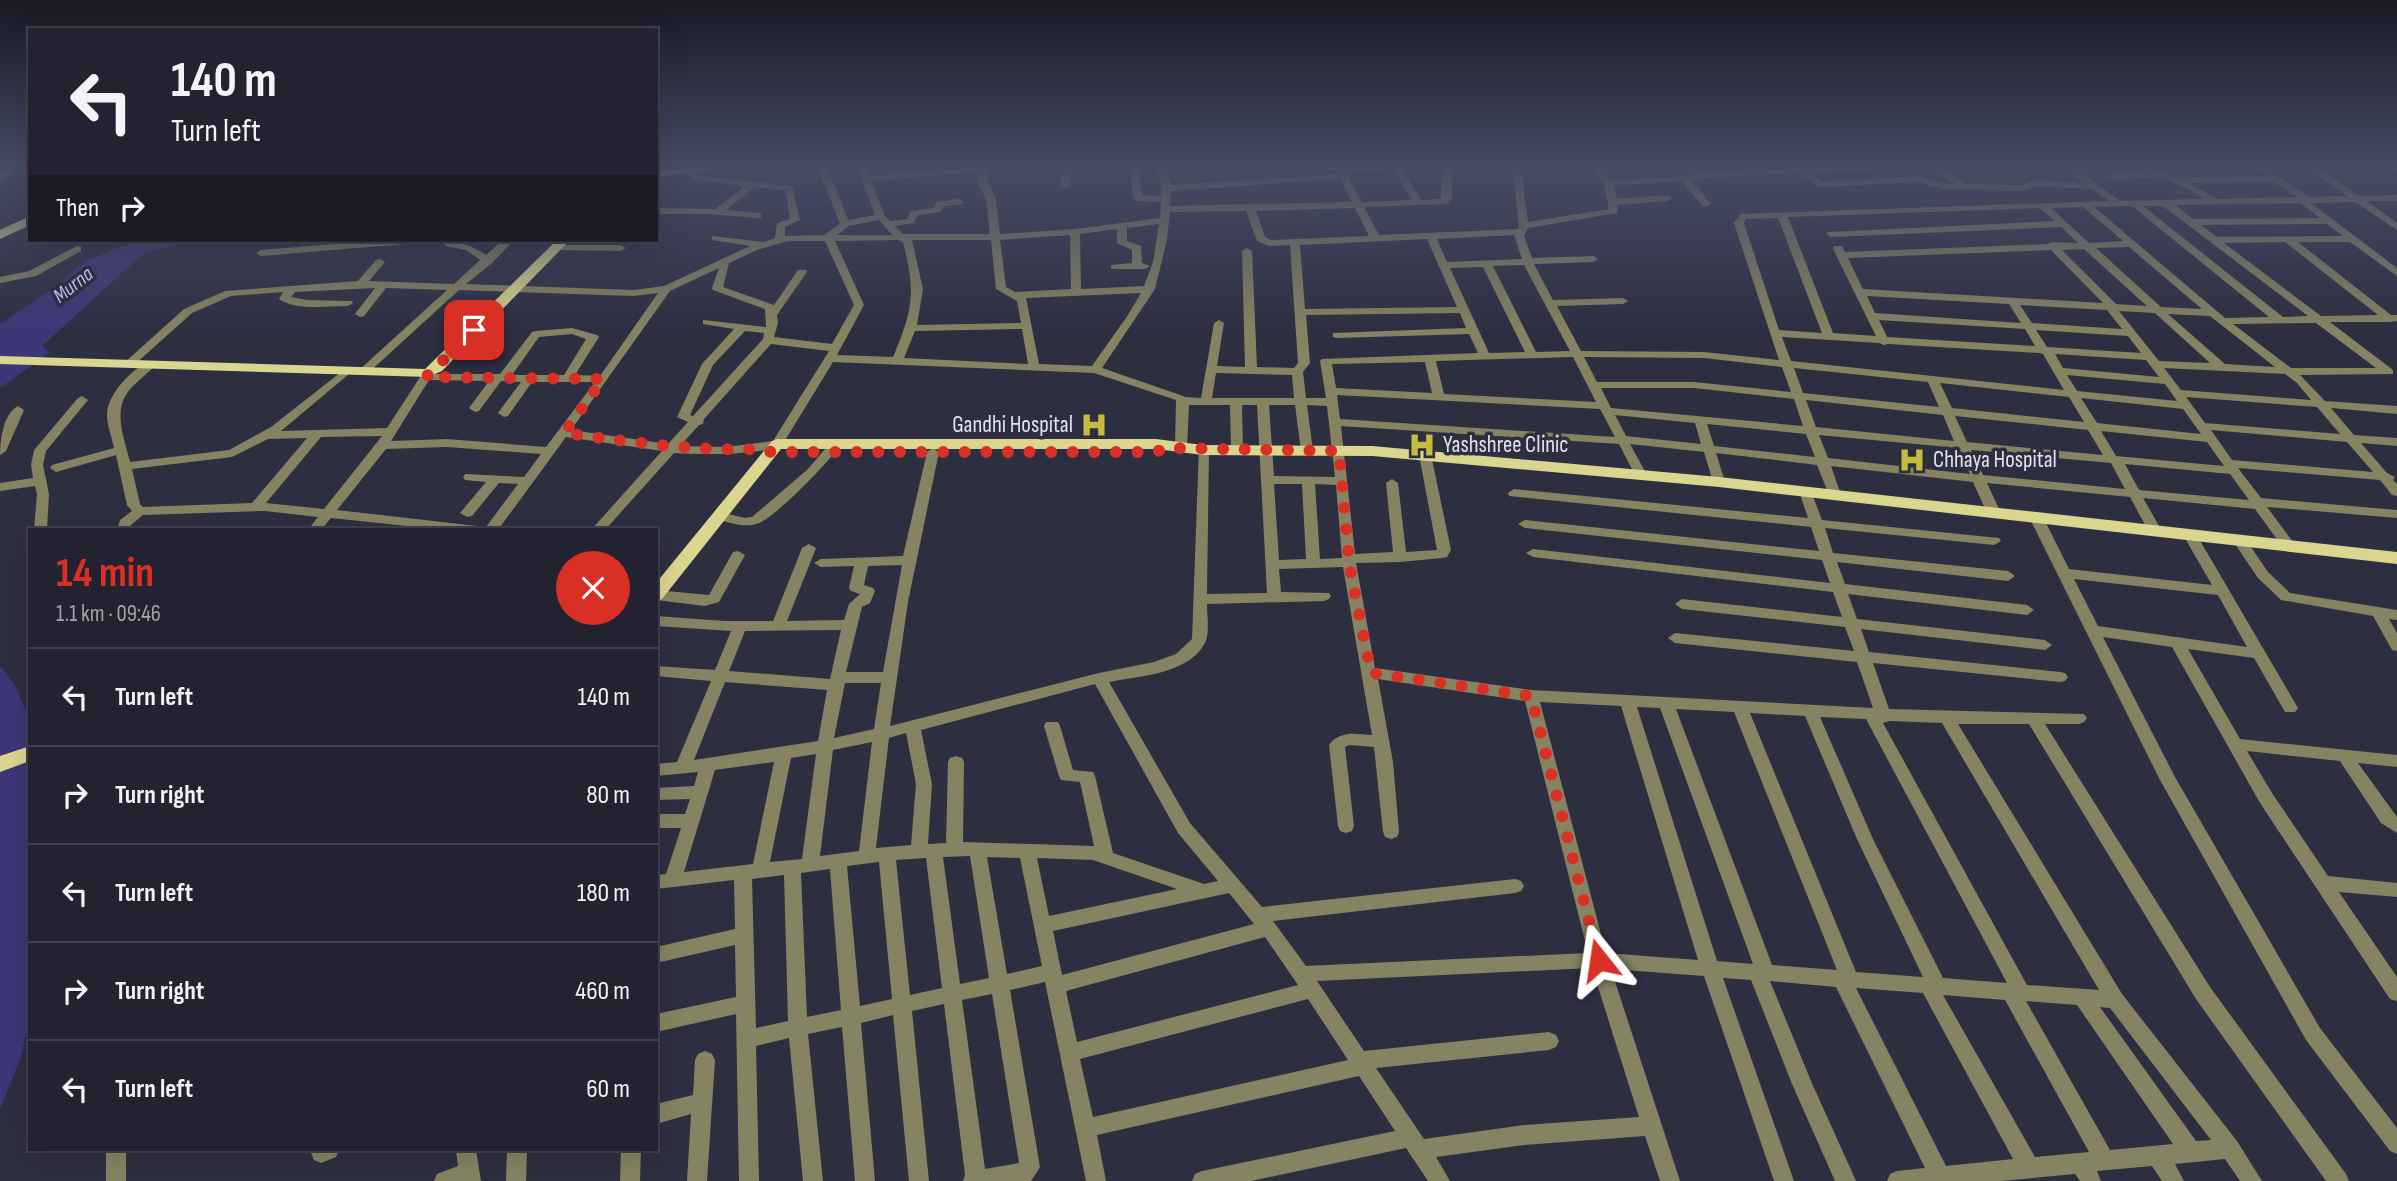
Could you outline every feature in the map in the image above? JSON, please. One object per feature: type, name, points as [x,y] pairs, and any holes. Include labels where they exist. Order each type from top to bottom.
[{"type":"main road","points":[[0,235],[26,222]]},
{"type":"main road","points":[[0,360],[427,375],[560,244]]},
{"type":"main road","points":[[769,448],[1078,448],[1156,452],[1173,448],[1339,451],[1425,456],[1719,481],[2397,558]]},
{"type":"main road","points":[[769,448],[829,452],[1078,448]]},
{"type":"main road","points":[[658,593],[720,516],[769,448]]},
{"type":"main road","points":[[0,764],[28,754]]},
{"type":"street","points":[[780,240],[780,225],[789,222]]},
{"type":"street","points":[[828,236],[845,224],[855,222]]},
{"type":"street","points":[[888,222],[905,239],[920,286],[912,328],[897,362]]},
{"type":"street","points":[[891,224],[900,222]]},
{"type":"street","points":[[995,222],[1001,289],[1022,299],[1034,369]]},
{"type":"street","points":[[130,363],[184,313],[219,295],[361,284],[634,293],[666,289],[725,264],[763,244],[780,240],[828,236],[905,239],[997,237],[1075,232],[1122,226],[1130,222]]},
{"type":"street","points":[[1095,370],[1150,289],[1163,246],[1165,222]]},
{"type":"street","points":[[1255,222],[1261,239],[1269,243],[1295,243],[1521,229],[1560,222]]},
{"type":"street","points":[[1368,222],[1376,239]]},
{"type":"street","points":[[1520,222],[1528,262],[1641,475]]},
{"type":"street","points":[[1740,222],[1775,332],[1835,495]]},
{"type":"street","points":[[1785,222],[1829,337]]},
{"type":"street","points":[[1826,222],[1884,342]]},
{"type":"street","points":[[1951,222],[1977,249]]},
{"type":"street","points":[[2106,222],[2212,313],[2289,371],[2391,477],[2397,492]]},
{"type":"street","points":[[2157,222],[2280,320]]},
{"type":"street","points":[[2192,222],[2393,373]]},
{"type":"street","points":[[2331,222],[2397,273]]},
{"type":"street","points":[[1831,234],[2064,224],[2222,368]]},
{"type":"street","points":[[1122,226],[1123,244],[1137,248],[1137,266]]},
{"type":"street","points":[[1075,232],[1076,293]]},
{"type":"street","points":[[564,433],[674,448],[769,448],[833,353],[859,305],[828,236]]},
{"type":"street","points":[[1431,236],[1485,357]]},
{"type":"street","points":[[715,237],[763,244]]},
{"type":"street","points":[[2287,239],[2394,320]]},
{"type":"street","points":[[2215,240],[2352,239]]},
{"type":"street","points":[[261,253],[378,242]]},
{"type":"street","points":[[448,242],[469,248],[488,261]]},
{"type":"street","points":[[362,373],[506,242]]},
{"type":"street","points":[[1295,243],[1304,363],[1297,372],[1307,451]]},
{"type":"street","points":[[560,244],[621,248]]},
{"type":"street","points":[[1842,255],[2132,244]]},
{"type":"street","points":[[2052,245],[2112,308],[2289,546]]},
{"type":"street","points":[[2,279],[32,274],[78,249]]},
{"type":"street","points":[[1247,251],[1251,369]]},
{"type":"street","points":[[1445,265],[1593,259]]},
{"type":"street","points":[[361,284],[380,262]]},
{"type":"street","points":[[725,264],[717,288],[766,304],[773,313]]},
{"type":"street","points":[[1487,264],[1532,355]]},
{"type":"street","points":[[1115,267],[1157,266]]},
{"type":"street","points":[[600,528],[699,421],[770,335],[773,313],[802,272]]},
{"type":"street","points":[[360,314],[383,285]]},
{"type":"street","points":[[292,288],[285,299],[307,303],[348,303]]},
{"type":"street","points":[[493,528],[666,289]]},
{"type":"street","points":[[1014,295],[1150,289]]},
{"type":"street","points":[[1860,292],[2212,313]]},
{"type":"street","points":[[1550,303],[1623,301]]},
{"type":"street","points":[[2013,302],[2059,371],[2155,531]]},
{"type":"street","points":[[1301,312],[1465,310]]},
{"type":"street","points":[[1871,316],[2129,333]]},
{"type":"street","points":[[2222,321],[2394,320]]},
{"type":"street","points":[[707,322],[742,327],[833,353],[897,362],[1095,370],[1183,401],[1301,401],[1331,396],[1439,397],[1606,408],[1700,420],[2114,460],[2391,477]]},
{"type":"street","points":[[1206,400],[1219,323]]},
{"type":"street","points":[[912,328],[1028,326]]},
{"type":"street","points":[[699,421],[683,417],[708,364],[742,327]]},
{"type":"street","points":[[475,408],[536,334],[572,331],[593,337],[568,378]]},
{"type":"street","points":[[1337,335],[1474,331]]},
{"type":"street","points":[[1775,332],[1884,342],[2045,351],[2222,368],[2393,373]]},
{"type":"street","points":[[1391,832],[1382,742],[1349,560],[1339,451],[1326,360],[1577,354],[1704,355],[1787,366],[2187,406]]},
{"type":"street","points":[[1430,358],[1439,397]]},
{"type":"street","points":[[140,511],[134,505],[115,430],[114,402],[151,364]]},
{"type":"street","points":[[1213,369],[1297,372]]},
{"type":"street","points":[[2059,371],[2168,381]]},
{"type":"street","points":[[125,466],[224,456],[266,435],[345,372]]},
{"type":"street","points":[[316,528],[382,445],[427,375],[603,379]]},
{"type":"street","points":[[504,413],[530,377]]},
{"type":"street","points":[[1933,381],[1965,445],[1994,513]]},
{"type":"street","points":[[1593,385],[1683,384],[2211,439]]},
{"type":"street","points":[[2177,393],[2397,410]]},
{"type":"street","points":[[40,528],[43,494],[38,458],[43,444],[82,400]]},
{"type":"street","points":[[1236,400],[1237,450]]},
{"type":"street","points":[[1263,400],[1274,597]]},
{"type":"street","points":[[1173,448],[1183,401]]},
{"type":"street","points":[[0,451],[19,410]]},
{"type":"street","points":[[1700,420],[1719,481]]},
{"type":"street","points":[[1335,422],[1708,446],[1980,479],[2397,514]]},
{"type":"street","points":[[2202,426],[2397,442]]},
{"type":"street","points":[[266,435],[390,432]]},
{"type":"street","points":[[256,507],[317,434]]},
{"type":"street","points":[[382,445],[447,443],[551,451]]},
{"type":"street","points":[[56,468],[120,450]]},
{"type":"street","points":[[658,770],[708,767],[879,734],[1187,655],[1199,639],[1202,599],[1203,450]]},
{"type":"street","points":[[720,516],[745,522],[756,520],[812,472],[829,452]]},
{"type":"street","points":[[867,856],[879,734],[908,560],[933,452]]},
{"type":"street","points":[[1272,565],[1436,557],[1444,550],[1425,456]]},
{"type":"street","points":[[469,478],[529,481]]},
{"type":"street","points":[[467,513],[495,479]]},
{"type":"street","points":[[1268,480],[1342,481]]},
{"type":"street","points":[[0,487],[40,481]]},
{"type":"street","points":[[1308,481],[1312,563]]},
{"type":"street","points":[[1392,483],[1400,558]]},
{"type":"street","points":[[1805,491],[1863,659],[1878,717],[2106,1162]]},
{"type":"street","points":[[1514,494],[1816,521],[1994,541]]},
{"type":"street","points":[[124,528],[125,523],[140,511],[256,507],[461,528]]},
{"type":"street","points":[[2036,517],[2168,780],[2313,1034],[2397,1144]]},
{"type":"street","points":[[1525,524],[2008,576]]},
{"type":"street","points":[[2190,535],[2290,708]]},
{"type":"street","points":[[2240,541],[2263,575],[2286,597],[2397,615]]},
{"type":"street","points":[[778,626],[809,548]]},
{"type":"street","points":[[1532,553],[2027,610]]},
{"type":"street","points":[[658,595],[699,600],[714,598],[738,555]]},
{"type":"street","points":[[821,563],[908,560]]},
{"type":"street","points":[[813,1181],[798,1030],[801,865],[850,625],[856,604],[865,600],[868,591],[856,587],[862,562]]},
{"type":"street","points":[[2064,573],[2222,591]]},
{"type":"street","points":[[1202,599],[1324,596]]},
{"type":"street","points":[[1682,604],[2045,645]]},
{"type":"street","points":[[2378,612],[2397,646]]},
{"type":"street","points":[[658,621],[740,626],[850,625]]},
{"type":"street","points":[[683,768],[740,626]]},
{"type":"street","points":[[2092,630],[2259,654]]},
{"type":"street","points":[[1675,638],[2060,677]]},
{"type":"street","points":[[2177,642],[2266,798],[2397,993]]},
{"type":"street","points":[[658,671],[720,677],[839,682],[889,677]]},
{"type":"street","points":[[1371,673],[1531,696],[1878,717],[2079,718]]},
{"type":"street","points":[[1099,678],[1184,828],[1263,922],[1416,1142],[1440,1181]]},
{"type":"street","points":[[1531,696],[1599,960],[1670,1181]]},
{"type":"street","points":[[1627,700],[1710,968],[1784,1181]]},
{"type":"street","points":[[1665,703],[1802,1084],[1846,1181]]},
{"type":"street","points":[[1740,708],[1845,979],[1942,1179]]},
{"type":"street","points":[[1811,712],[1932,986],[2030,1169]]},
{"type":"street","points":[[1947,718],[2115,1000],[2230,1148],[2252,1181]]},
{"type":"street","points":[[2033,718],[2203,993],[2339,1181]]},
{"type":"street","points":[[912,725],[924,784],[927,851],[955,995],[974,1181],[1023,1174],[1030,1170],[977,850]]},
{"type":"street","points":[[1052,726],[1067,776],[1087,776],[1105,857]]},
{"type":"street","points":[[1346,826],[1337,745],[1346,739],[1382,742]]},
{"type":"street","points":[[2235,744],[2397,761]]},
{"type":"street","points":[[749,1181],[744,935],[751,871],[784,754]]},
{"type":"street","points":[[2344,755],[2387,818],[2397,826]]},
{"type":"street","points":[[954,849],[956,762]]},
{"type":"street","points":[[665,881],[691,821],[708,767]]},
{"type":"street","points":[[658,794],[700,792]]},
{"type":"street","points":[[658,821],[691,821]]},
{"type":"street","points":[[665,881],[887,853],[954,849],[1093,853],[1205,891]]},
{"type":"street","points":[[1027,851],[1096,1181]]},
{"type":"street","points":[[887,853],[917,1181]]},
{"type":"street","points":[[838,860],[865,1181]]},
{"type":"street","points":[[2322,883],[2397,890]]},
{"type":"street","points":[[1044,925],[1232,885]]},
{"type":"street","points":[[746,1039],[852,1019],[999,985],[1055,979],[1263,922],[1515,886]]},
{"type":"street","points":[[658,955],[744,935]]},
{"type":"street","points":[[1070,1053],[1306,982],[1599,960],[2115,1000]]},
{"type":"street","points":[[2082,997],[2191,1152]]},
{"type":"street","points":[[658,1023],[746,1003]]},
{"type":"street","points":[[1085,1128],[1361,1063],[1549,1041]]},
{"type":"street","points":[[697,1181],[705,1060]]},
{"type":"street","points":[[658,1113],[702,1102]]},
{"type":"street","points":[[1202,1181],[1416,1142],[1652,1126]]},
{"type":"street","points":[[1897,1181],[1993,1177],[2030,1169],[2087,1173],[2106,1162],[2230,1148]]},
{"type":"street","points":[[116,1181],[117,1151]]},
{"type":"street","points":[[444,1181],[470,1176],[466,1151]]},
{"type":"street","points":[[516,1181],[517,1151]]},
{"type":"street","points":[[631,1151],[631,1181]]},
{"type":"street","points":[[2158,1156],[2174,1181]]},
{"type":"water","name":"Murna","points":[[131,242],[186,242],[147,253],[137,259],[42,346],[50,352],[0,388],[0,324],[50,290],[84,262]]},
{"type":"water","points":[[0,666],[16,687],[28,717],[28,1024],[21,1057],[0,1109]]},
{"type":"place","name":"Gandhi Hospital","points":[[1094,425]]},
{"type":"place","name":"Yashshree Clinic","points":[[1422,445]]},
{"type":"place","name":"Chhaya Hospital","points":[[1912,460]]},
{"type":"route","points":[[474,330],[426,377],[603,379],[564,433],[592,437],[674,448],[760,449],[771,452],[1156,452],[1166,448],[1339,451],[1350,569],[1371,673],[1531,696],[1599,960]]}]
